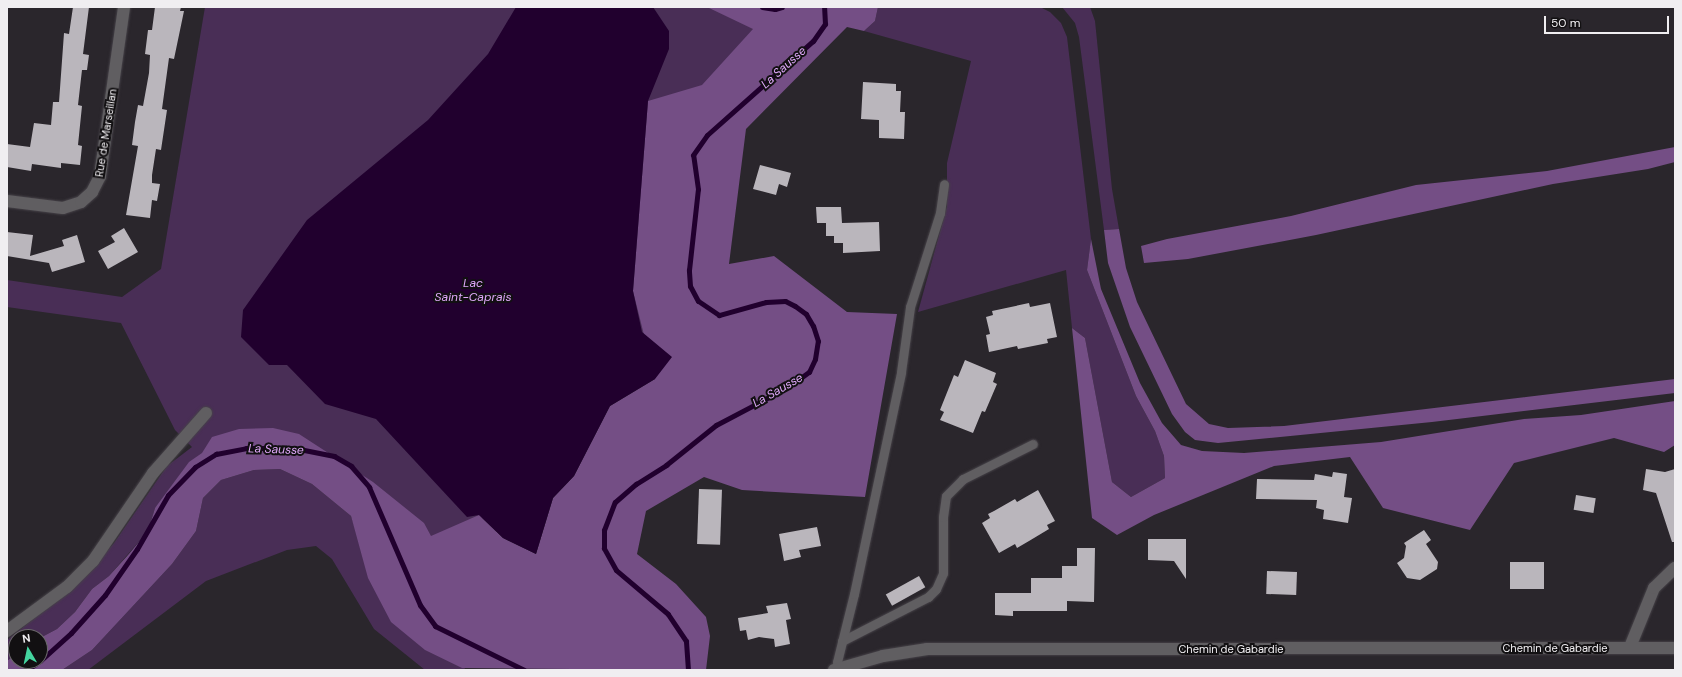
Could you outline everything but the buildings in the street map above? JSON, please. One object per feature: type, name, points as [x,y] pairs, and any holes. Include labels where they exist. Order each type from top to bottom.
[{"type":"street","name":"Rue de Marseillan","points":[[7,200],[63,208],[81,202],[92,192],[100,176],[124,7]]},
{"type":"street","points":[[7,631],[67,587],[93,561],[152,473],[206,413]]},
{"type":"street","points":[[1630,647],[1654,588],[1675,568]]},
{"type":"street","name":"Chemin de Gabardie","points":[[836,669],[883,656],[927,649],[1675,648]]},
{"type":"lane","points":[[836,669],[901,372],[910,308],[940,213],[944,184]]},
{"type":"lane","points":[[842,641],[928,597],[936,589],[943,573],[943,517],[946,496],[963,479],[1033,444]]},
{"type":"shaded area","points":[[205,7],[718,7],[769,17],[689,305],[425,577],[264,439],[155,508],[148,531],[109,576],[92,589],[75,612],[57,629],[48,634],[48,629],[21,629],[81,581],[114,543],[167,466],[192,447],[175,430],[121,323],[7,307],[7,280],[122,297],[161,269]]},
{"type":"shaded area","points":[[707,7],[878,7],[875,21],[864,31],[847,27],[746,129],[729,264],[774,256],[847,312],[897,314],[865,497],[742,490],[704,477],[646,511],[637,554],[676,584],[706,617],[710,636],[706,670],[462,668],[425,650],[391,622],[368,578],[351,516],[312,484],[280,469],[254,470],[221,480],[203,498],[196,531],[172,564],[92,650],[62,670],[7,670],[8,660],[8,669],[48,669],[48,634],[57,629],[75,612],[92,589],[109,576],[128,555],[148,531],[155,508],[189,462],[202,453],[212,437],[239,429],[273,428],[299,434],[373,482],[424,523],[431,536],[479,515],[503,538],[536,554],[553,498],[574,476],[610,406],[655,379],[633,291],[648,101],[702,85],[753,29]]},
{"type":"shaded area","points":[[878,7],[1040,7],[1050,12],[1061,23],[1067,37],[1091,239],[1087,270],[1136,396],[1155,431],[1164,456],[1165,478],[1131,497],[1112,482],[1085,338],[1072,328],[1066,270],[918,312],[947,206],[947,163],[971,61],[864,31],[875,21]]},
{"type":"shaded area","points":[[1062,7],[1090,7],[1095,21],[1112,189],[1119,229],[1104,230],[1079,37],[1075,23]]},
{"type":"shaded area","points":[[1675,147],[1675,162],[1648,169],[1553,184],[1316,235],[1188,259],[1144,263],[1141,246],[1167,239],[1291,216],[1416,185],[1547,171]]},
{"type":"shaded area","points":[[1119,229],[1126,268],[1137,302],[1186,404],[1209,424],[1228,428],[1284,426],[1675,379],[1675,393],[1432,422],[1218,443],[1195,440],[1185,432],[1172,414],[1130,327],[1108,263],[1104,230]]},
{"type":"shaded area","points":[[1091,239],[1101,289],[1140,383],[1162,423],[1181,445],[1202,451],[1244,453],[1381,442],[1524,419],[1581,415],[1675,401],[1675,445],[1664,452],[1614,438],[1514,463],[1470,530],[1383,508],[1350,457],[1274,466],[1154,515],[1117,535],[1092,518],[1072,328],[1085,338],[1112,482],[1131,497],[1165,478],[1164,456],[1155,431],[1136,396],[1087,270]]},
{"type":"shaded area","points":[[280,469],[312,484],[351,516],[357,534],[466,670],[425,670],[374,629],[332,559],[316,546],[287,550],[206,581],[88,670],[62,670],[92,650],[172,564],[196,531],[203,498],[221,480],[254,470]]},
{"type":"shaded area","points":[[8,639],[7,661],[7,640]]},
{"type":"water","name":"Lac Saint-Caprais","points":[[516,7],[653,7],[669,31],[669,49],[648,101],[633,291],[642,332],[672,357],[655,379],[610,406],[574,476],[553,498],[536,554],[503,538],[479,515],[467,517],[376,419],[325,404],[287,365],[269,365],[241,337],[243,310],[307,220],[428,120],[488,54]]},
{"type":"waterway","name":"La Sausse","points":[[762,7],[775,9],[782,7]]},
{"type":"waterway","name":"La Sausse","points":[[688,670],[686,641],[668,614],[616,570],[604,548],[604,530],[615,502],[636,484],[666,465],[716,425],[788,387],[809,372],[815,359],[818,341],[813,326],[806,314],[795,306],[785,301],[766,302],[719,315],[698,301],[690,286],[689,270],[698,189],[693,155],[707,135],[813,41],[825,24],[824,7]]},
{"type":"waterway","name":"La Sausse","points":[[48,654],[71,633],[105,595],[137,549],[168,495],[195,467],[216,454],[246,448],[294,448],[334,456],[351,466],[369,487],[420,605],[435,626],[524,670]]}]
